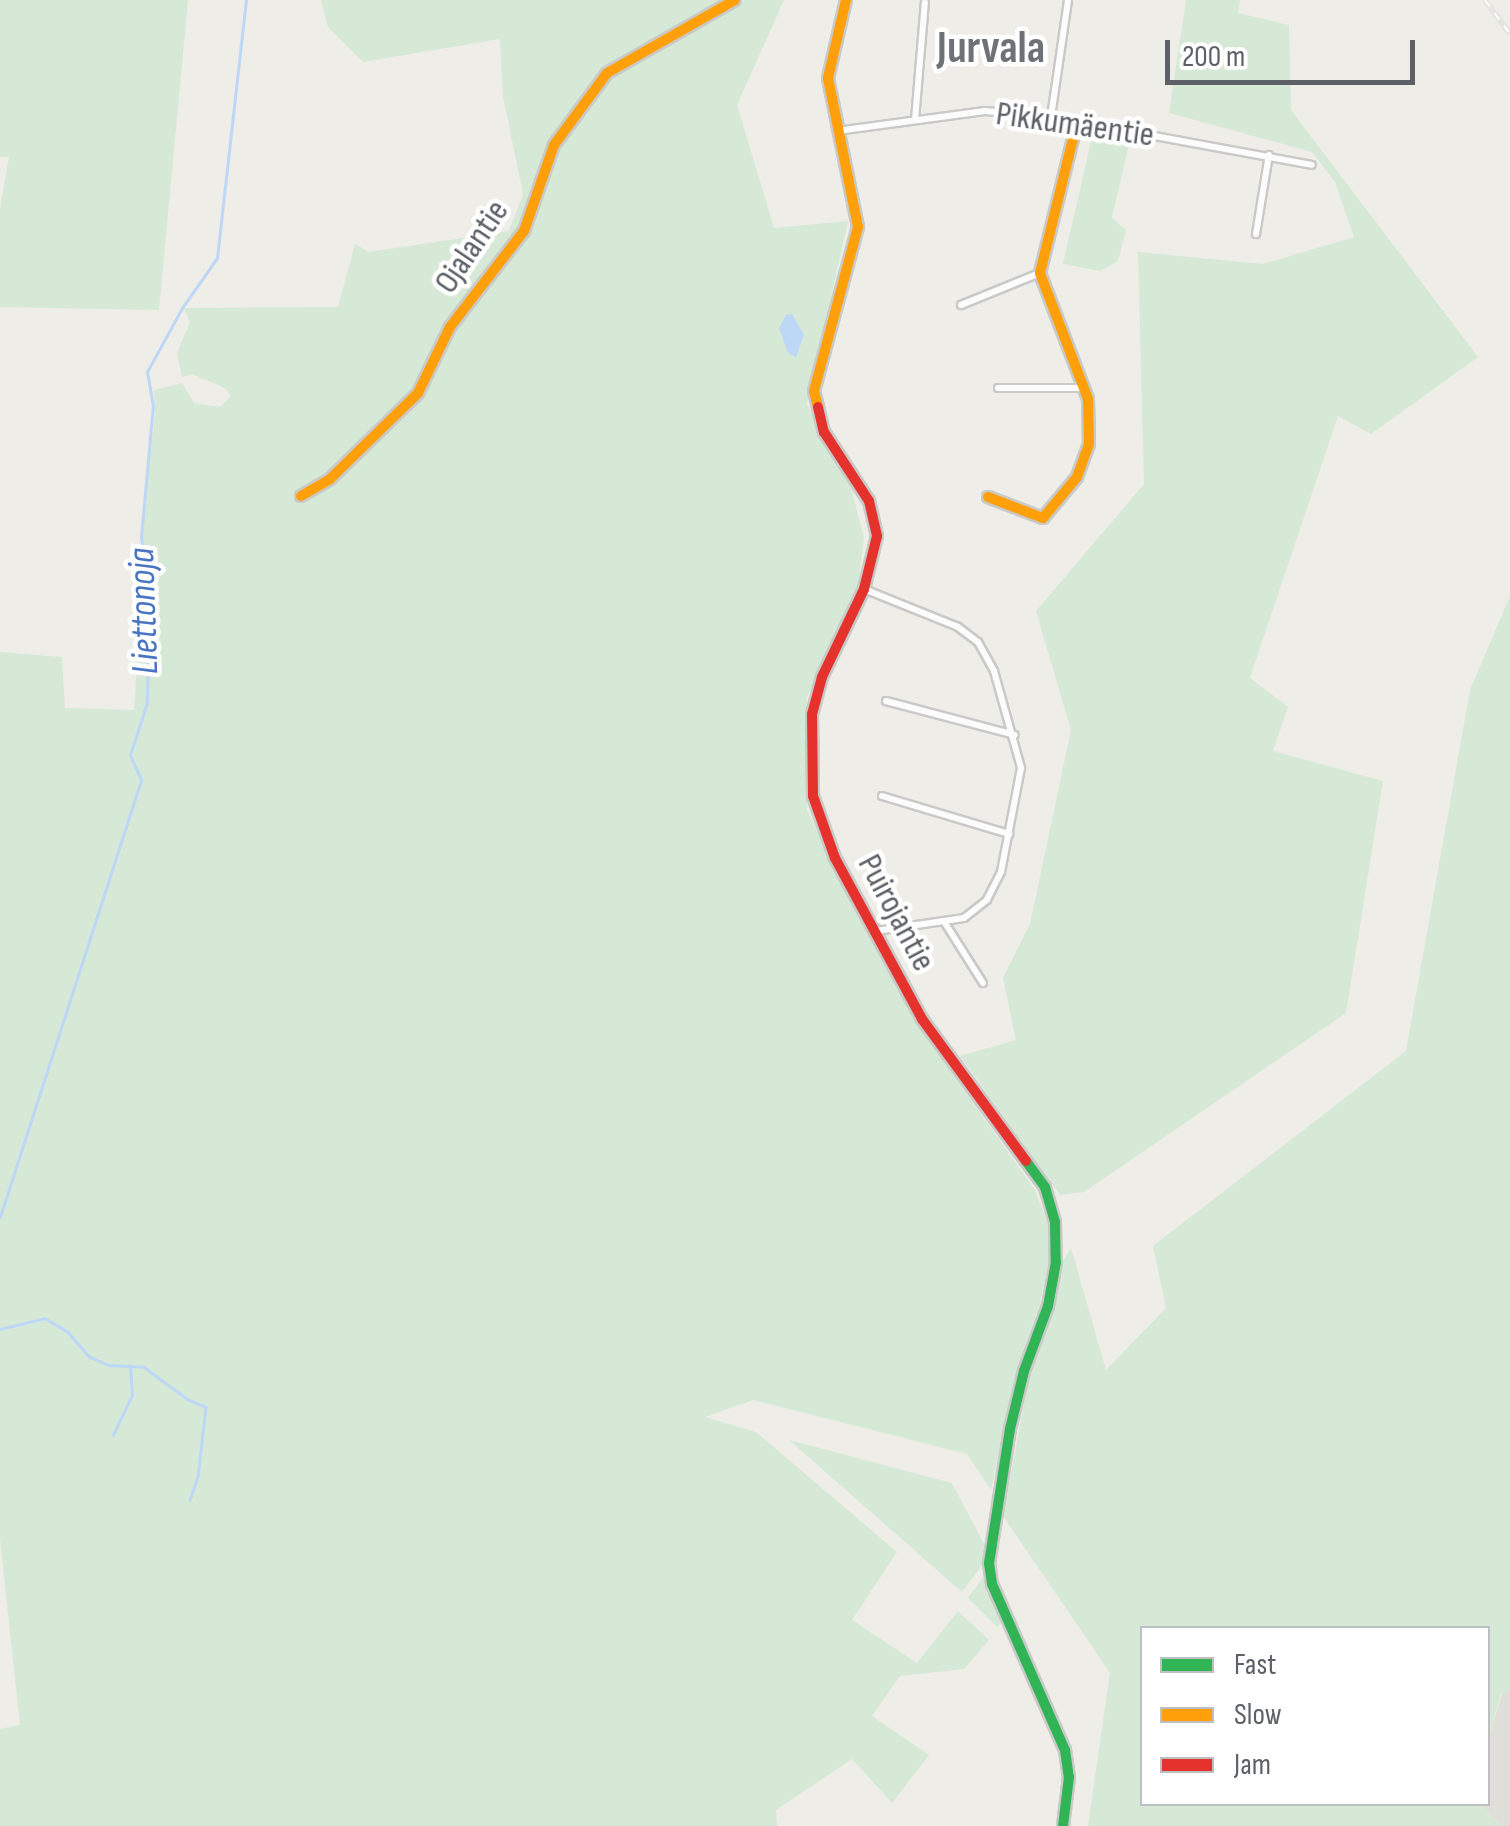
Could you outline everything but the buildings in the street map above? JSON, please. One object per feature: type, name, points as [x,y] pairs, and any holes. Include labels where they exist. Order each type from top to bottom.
[{"type":"street","name":"Ojalantie","points":[[301,496],[330,479],[418,393],[450,327],[524,231],[554,146],[607,73],[736,0]]},
{"type":"street","name":"Puirojantie","points":[[846,0],[828,78],[858,227],[814,391],[824,432],[856,477],[875,519],[875,559],[822,677],[812,714],[811,773],[821,825],[874,931],[922,1019],[1045,1188],[1055,1223],[1056,1262],[1048,1306],[1024,1371],[1010,1428],[988,1563],[992,1584],[1065,1750],[1069,1777],[1062,1826]]},
{"type":"street","points":[[1052,117],[1068,0]]},
{"type":"street","points":[[915,120],[925,2]]},
{"type":"street","name":"Pikkumäentie","points":[[836,131],[985,110],[1052,117],[1312,165]]},
{"type":"street","points":[[961,305],[1040,273],[1047,259],[1076,122]]},
{"type":"street","points":[[1256,234],[1270,170],[1268,155]]},
{"type":"street","points":[[988,498],[1044,518],[1076,477],[1089,444],[1085,388],[1040,273]]},
{"type":"street","points":[[998,388],[1085,388]]},
{"type":"street","points":[[864,589],[958,627],[978,642],[994,671],[1014,735],[1020,778],[1001,872],[986,900],[964,918],[874,931]]},
{"type":"street","points":[[886,701],[1014,735]]},
{"type":"street","points":[[882,796],[1009,834]]},
{"type":"street","points":[[944,923],[982,983]]},
{"type":"shaded area","points":[[1510,1690],[1510,1826],[1501,1826],[1482,1806],[1490,1806],[1490,1733],[1502,1694]]},
{"type":"green space","points":[[0,0],[188,0],[159,310],[0,307],[0,209],[9,157],[0,157]]},
{"type":"green space","points":[[321,0],[725,0],[728,8],[745,0],[784,0],[737,105],[774,228],[848,221],[807,404],[852,491],[864,538],[858,586],[807,697],[807,810],[920,1028],[1035,1190],[1048,1224],[1049,1260],[1040,1304],[1018,1365],[991,1490],[967,1454],[753,1400],[705,1417],[756,1432],[897,1552],[852,1620],[917,1663],[958,1611],[989,1640],[964,1669],[900,1676],[872,1716],[929,1755],[892,1803],[852,1759],[776,1810],[777,1826],[0,1826],[0,1729],[20,1725],[0,1539],[0,652],[62,657],[65,708],[134,710],[143,578],[141,537],[155,414],[154,390],[182,383],[194,403],[220,407],[231,396],[225,388],[192,374],[182,377],[177,353],[190,322],[184,308],[338,307],[355,244],[369,252],[509,231],[523,194],[503,96],[500,39],[363,62],[328,27]]},
{"type":"green space","points":[[1186,0],[1240,0],[1238,13],[1289,25],[1291,110],[1478,357],[1371,434],[1338,416],[1250,678],[1288,707],[1273,751],[1383,781],[1346,1013],[1084,1192],[1060,1195],[960,1056],[1016,1040],[1003,978],[1030,924],[1071,730],[1036,611],[1144,484],[1138,252],[1263,264],[1354,237],[1335,182],[1312,152],[1169,113]]},
{"type":"green space","points":[[1092,137],[1129,144],[1112,218],[1126,230],[1118,261],[1100,271],[1063,264]]},
{"type":"green space","points":[[1510,596],[1510,1690],[1501,1694],[1490,1733],[1490,1626],[1140,1626],[1140,1806],[1482,1806],[1501,1826],[1088,1826],[1110,1673],[1003,1516],[1030,1371],[1055,1306],[1063,1261],[1071,1248],[1106,1370],[1166,1308],[1153,1246],[1406,1051],[1470,690]]},
{"type":"green space","points":[[789,1440],[952,1483],[984,1544],[983,1564],[962,1592]]},
{"type":"green space","points":[[983,1577],[1006,1618],[997,1627],[968,1598]]},
{"type":"water","points":[[792,314],[804,335],[796,357],[788,353],[779,328],[786,315]]},
{"type":"waterway","name":"Liettonoja","points":[[0,1217],[141,780],[130,755],[147,703],[149,594],[141,537],[153,406],[147,372],[182,308],[217,258],[246,0]]},
{"type":"waterway","points":[[0,1329],[45,1318],[68,1332],[90,1357],[109,1365],[144,1367],[189,1400],[206,1407],[198,1477],[190,1500]]},
{"type":"waterway","points":[[113,1435],[132,1395],[130,1366]]},
{"type":"railway","points":[[1485,0],[1510,34]]},
{"type":"traffic: fast","points":[[1026,1161],[1045,1187],[1055,1223],[1056,1262],[1048,1306],[1024,1371],[1010,1429],[989,1563],[992,1584],[1065,1750],[1069,1777],[1063,1826]]},
{"type":"traffic: slow","points":[[301,496],[330,479],[418,393],[450,327],[524,231],[554,145],[607,73],[735,0]]},
{"type":"traffic: slow","points":[[818,407],[814,391],[858,227],[828,78],[846,0]]},
{"type":"traffic: slow","points":[[988,497],[1043,518],[1077,477],[1089,444],[1088,399],[1040,273],[1077,122]]},
{"type":"traffic: jam","points":[[818,407],[824,432],[869,501],[877,536],[864,589],[822,677],[812,714],[813,796],[835,858],[922,1019],[1026,1161]]},
{"type":"district","name":"Jurvala","points":[[991,49]]}]
